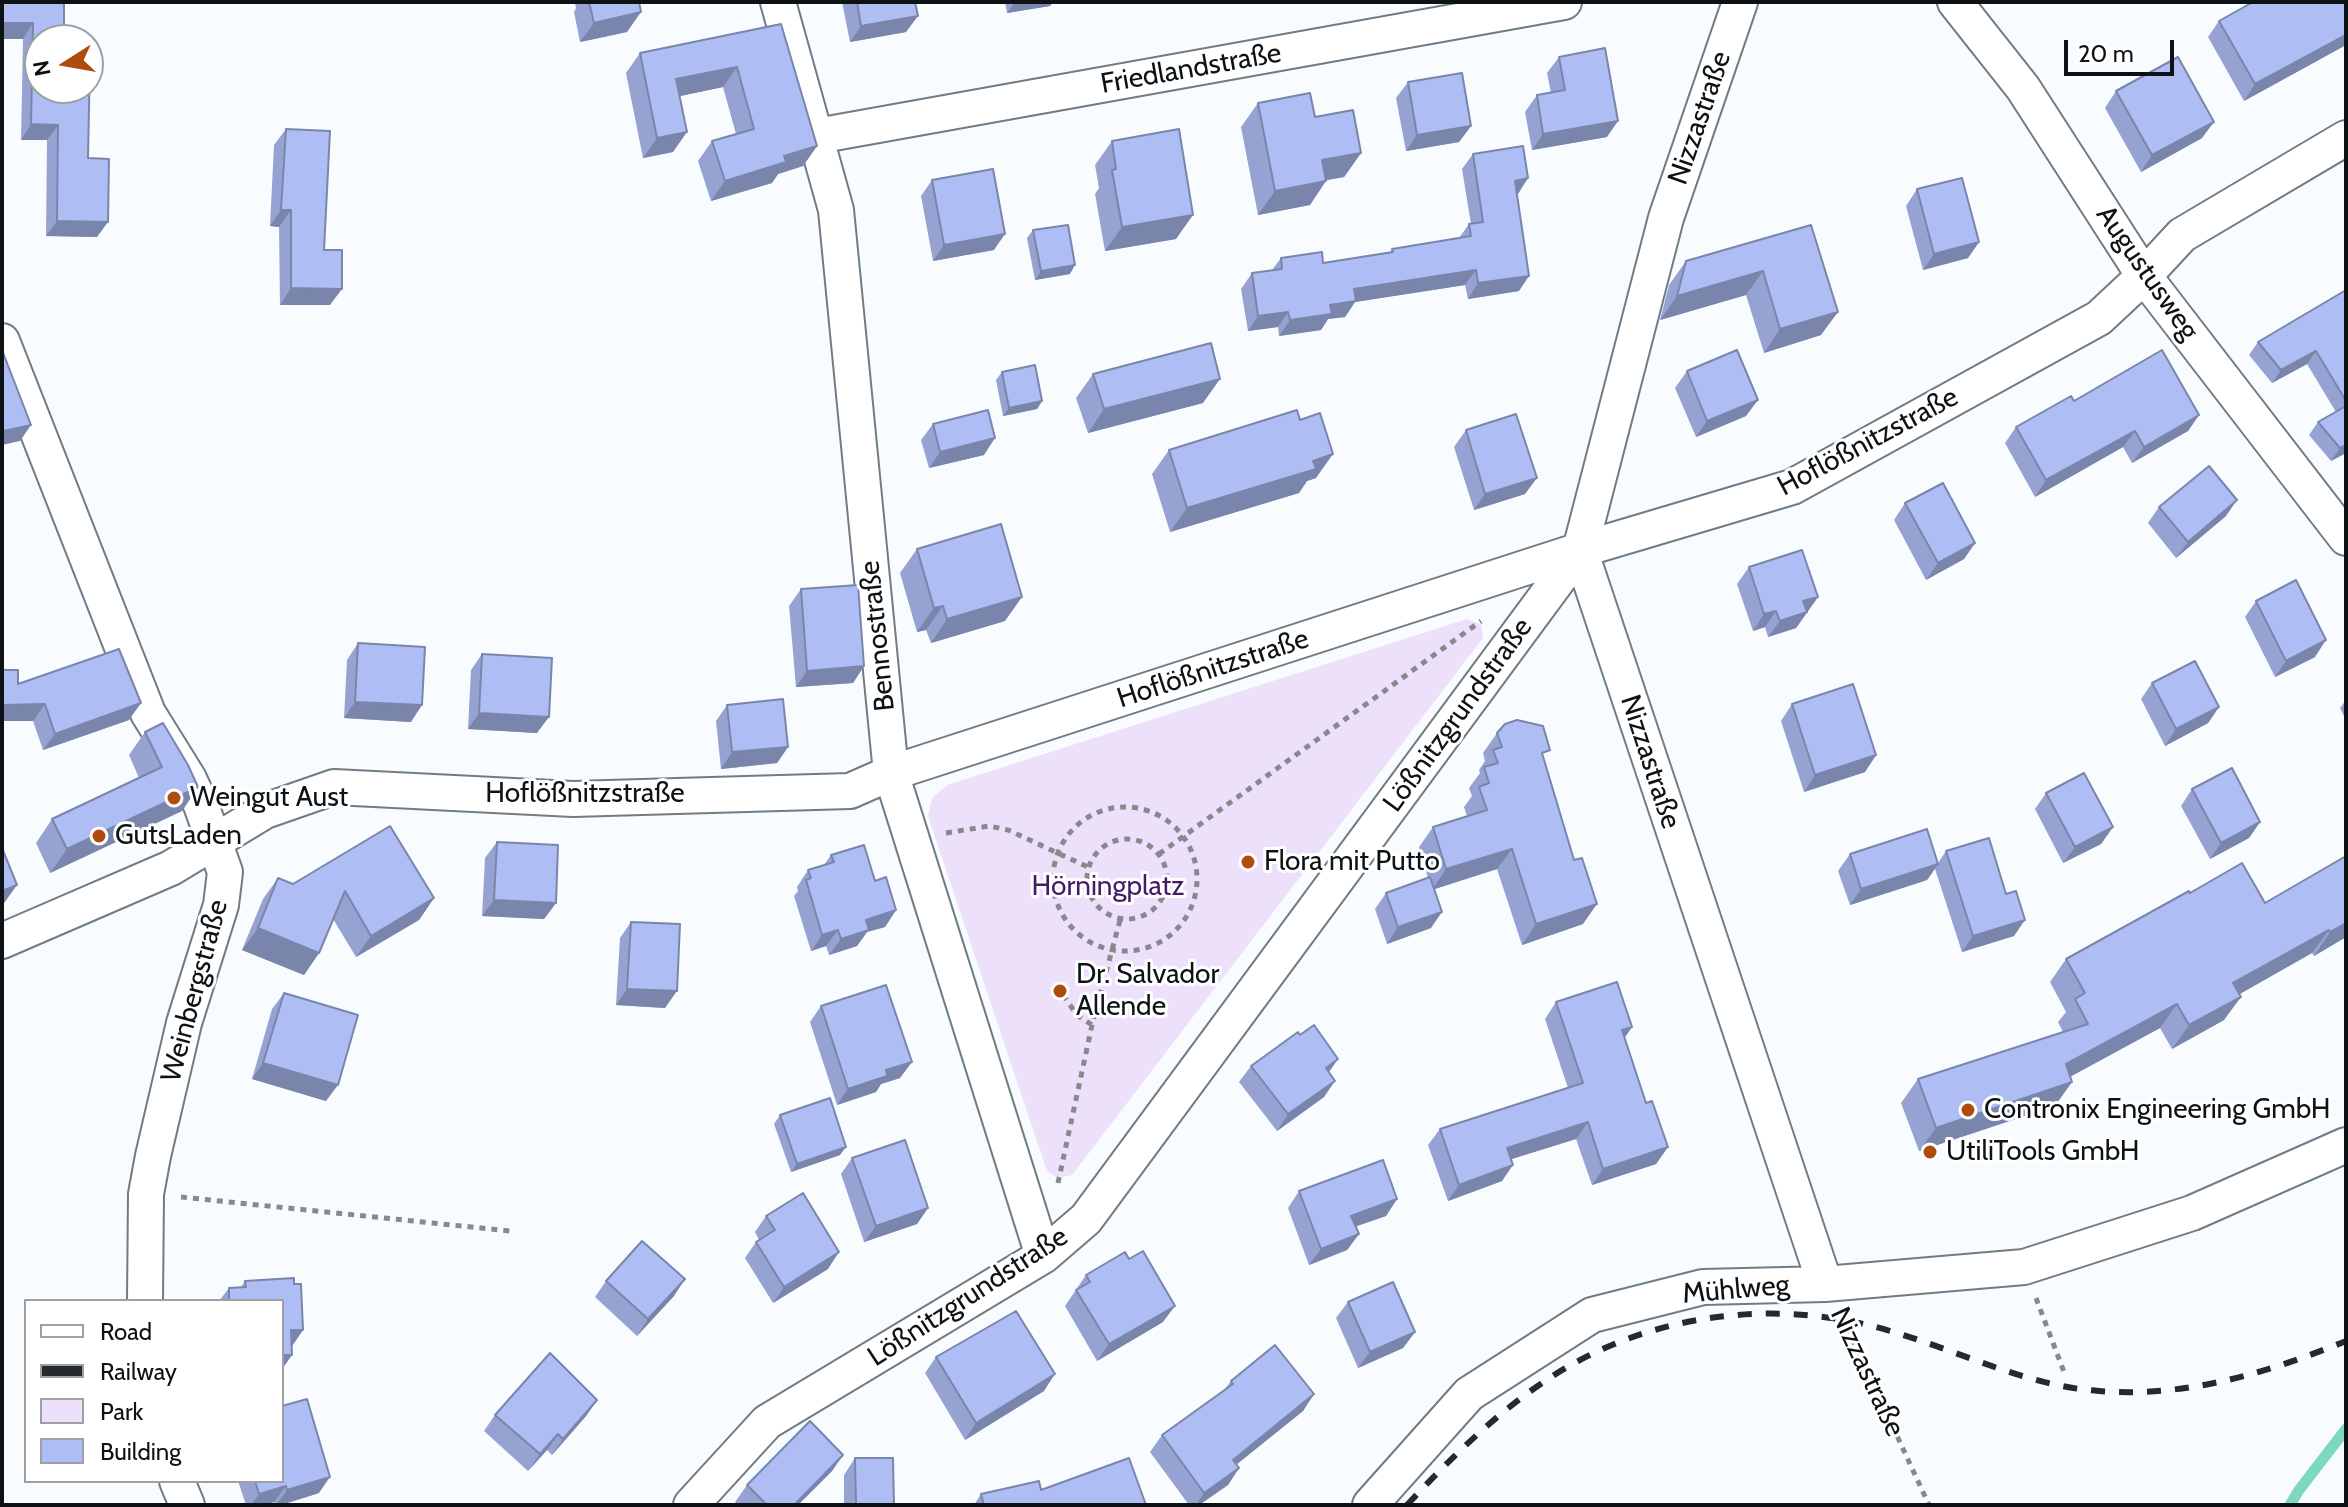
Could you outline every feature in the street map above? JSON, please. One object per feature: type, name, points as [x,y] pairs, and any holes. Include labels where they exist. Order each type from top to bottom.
[{"type":"street","name":"Bennostraße","points":[[778,2],[836,210],[891,773],[1043,1256]]},
{"type":"street","name":"Friedlandstraße","points":[[817,136],[1564,2]]},
{"type":"street","name":"Nizzastraße","points":[[1740,2],[1666,218],[1580,550],[1825,1284]]},
{"type":"street","name":"Augustusweg","points":[[1955,2],[2023,88],[2144,276],[2346,538]]},
{"type":"street","name":"Hoflößnitzstraße","points":[[2,941],[171,868],[265,811],[334,787],[573,799],[850,791],[891,773],[1580,550],[1792,487],[2099,318],[2182,235],[2346,138]]},
{"type":"street","name":"Weinbergstraße","points":[[2,341],[148,713],[189,779],[225,872],[221,905],[184,1023],[146,1194],[145,1299]]},
{"type":"street","name":"Lößnitzgrundstraße","points":[[691,1505],[767,1422],[1043,1256],[1086,1219],[1580,550]]},
{"type":"street","name":"Mühlweg","points":[[1370,1505],[1469,1394],[1592,1315],[1703,1287],[1825,1284],[2024,1267],[2192,1213],[2346,1145]]},
{"type":"street","points":[[178,1483],[187,1505]]},
{"type":"path","points":[[1159,854],[1490,615]]},
{"type":"path","points":[[1116,807],[1141,808],[1165,818],[1184,836],[1198,871],[1197,891],[1191,910],[1181,926],[1158,943],[1131,952],[1112,951],[1074,931],[1062,914],[1054,894],[1053,873],[1058,852],[1072,831],[1091,815],[1116,807]]},
{"type":"path","points":[[935,832],[989,826],[1008,830],[1088,867]]},
{"type":"path","points":[[1120,839],[1134,839],[1148,844],[1166,866],[1168,880],[1165,894],[1158,906],[1147,915],[1134,920],[1120,920],[1104,913],[1092,900],[1086,884],[1088,867],[1095,854],[1106,845],[1120,839]]},
{"type":"path","points":[[1056,1194],[1092,1025],[1120,920]]},
{"type":"path","points":[[1063,995],[1077,1015],[1092,1025]]},
{"type":"path","points":[[146,1194],[510,1231]]},
{"type":"path","points":[[2024,1267],[2064,1372]]},
{"type":"path","name":"Nizzastraße","points":[[1825,1284],[1929,1505]]},
{"type":"green space","name":"Hörningplatz","points":[[1467,619],[1481,624],[1483,638],[1072,1175],[1058,1178],[1047,1171],[928,816],[932,798],[947,785]]},
{"type":"building","points":[[2,2],[64,2],[64,24],[2,23]]},
{"type":"building","points":[[589,2],[639,2],[641,12],[594,23]]},
{"type":"building","points":[[857,2],[915,2],[918,16],[861,26]]},
{"type":"building","points":[[2253,2],[2346,2],[2346,35],[2255,84],[2219,21]]},
{"type":"building","points":[[781,24],[817,146],[784,156],[786,162],[725,181],[712,141],[754,129],[737,67],[676,79],[687,132],[657,138],[640,53]]},
{"type":"building","points":[[1605,48],[1618,121],[1543,134],[1537,95],[1565,90],[1559,57]]},
{"type":"building","points":[[2178,57],[2214,122],[2152,155],[2116,91]]},
{"type":"building","points":[[1462,73],[1471,126],[1417,135],[1408,82]]},
{"type":"building","points":[[1310,93],[1315,117],[1353,110],[1361,153],[1322,160],[1326,181],[1275,191],[1258,103]]},
{"type":"building","points":[[31,104],[89,104],[88,158],[109,159],[108,222],[57,221],[58,125],[31,124]]},
{"type":"building","points":[[286,129],[330,131],[324,250],[342,250],[342,289],[291,288],[291,210],[281,210]]},
{"type":"building","points":[[1179,129],[1193,215],[1122,227],[1112,170],[1116,169],[1112,141]]},
{"type":"building","points":[[1523,146],[1528,178],[1515,181],[1529,276],[1478,283],[1476,270],[1354,289],[1356,301],[1330,305],[1332,314],[1290,320],[1288,312],[1258,316],[1252,273],[1282,269],[1281,258],[1322,252],[1323,263],[1471,236],[1469,224],[1483,222],[1473,154]]},
{"type":"building","points":[[993,169],[1005,234],[944,245],[932,180]]},
{"type":"building","points":[[1962,178],[1979,242],[1934,254],[1917,189]]},
{"type":"building","points":[[1068,225],[1075,265],[1041,271],[1033,230]]},
{"type":"building","points":[[1811,225],[1838,312],[1780,329],[1763,271],[1677,296],[1686,261]]},
{"type":"building","points":[[2346,290],[2346,401],[2316,351],[2281,370],[2258,342]]},
{"type":"building","points":[[1211,343],[1220,379],[1104,409],[1093,374]]},
{"type":"building","points":[[2,350],[31,425],[4,431],[2,425]]},
{"type":"building","points":[[1737,350],[1758,400],[1707,421],[1687,371]]},
{"type":"building","points":[[2162,350],[2199,415],[2144,447],[2135,431],[2046,480],[2016,427],[2071,396],[2074,401]]},
{"type":"building","points":[[1035,365],[1042,401],[1009,408],[1002,372]]},
{"type":"building","points":[[2346,406],[2346,445],[2340,448],[2318,422]]},
{"type":"building","points":[[988,410],[995,438],[940,452],[933,424]]},
{"type":"building","points":[[1297,410],[1300,420],[1320,413],[1333,454],[1313,461],[1316,469],[1187,508],[1169,450]]},
{"type":"building","points":[[1516,414],[1537,478],[1485,494],[1466,430]]},
{"type":"building","points":[[2209,466],[2237,500],[2188,542],[2159,507]]},
{"type":"building","points":[[1943,483],[1975,543],[1938,563],[1905,503]]},
{"type":"building","points":[[1001,524],[1022,597],[947,619],[943,606],[934,608],[917,549]]},
{"type":"building","points":[[1802,550],[1818,597],[1803,601],[1807,612],[1780,621],[1776,611],[1764,614],[1749,567]]},
{"type":"building","points":[[2296,580],[2326,640],[2286,661],[2256,601]]},
{"type":"building","points":[[858,585],[864,666],[807,671],[801,589]]},
{"type":"building","points":[[358,643],[425,647],[422,705],[355,702]]},
{"type":"building","points":[[119,649],[141,703],[55,734],[45,704],[2,705],[2,670],[18,670],[18,684]]},
{"type":"building","points":[[482,654],[552,658],[549,717],[479,713]]},
{"type":"building","points":[[2195,661],[2219,707],[2176,729],[2152,683]]},
{"type":"building","points":[[1853,684],[1876,755],[1815,775],[1792,704]]},
{"type":"building","points":[[783,699],[788,747],[732,752],[727,705]]},
{"type":"building","points":[[1517,720],[1543,726],[1550,750],[1542,753],[1574,860],[1582,858],[1597,904],[1536,924],[1512,849],[1446,869],[1433,827],[1487,810],[1479,787],[1489,783],[1484,767],[1498,763],[1493,750],[1502,747],[1497,733],[1505,724]]},
{"type":"building","points":[[163,723],[198,787],[67,849],[52,819],[162,767],[145,732]]},
{"type":"building","points":[[2232,768],[2260,822],[2221,843],[2192,789]]},
{"type":"building","points":[[2084,773],[2113,827],[2075,847],[2046,793]]},
{"type":"building","points":[[390,826],[434,898],[371,936],[345,891],[319,953],[258,928],[278,878],[293,884]]},
{"type":"building","points":[[1927,829],[1938,864],[1861,889],[1850,854]]},
{"type":"building","points":[[1989,838],[2006,894],[2016,891],[2025,920],[1973,936],[1946,851]]},
{"type":"building","points":[[497,842],[558,845],[556,903],[494,900]]},
{"type":"building","points":[[864,845],[875,881],[886,877],[896,910],[866,920],[869,930],[841,939],[838,930],[822,935],[806,880],[811,878],[808,870],[834,862],[831,855]]},
{"type":"building","points":[[2,848],[17,885],[2,891]]},
{"type":"building","points":[[2346,856],[2346,923],[2233,983],[2241,997],[2189,1025],[2177,1004],[2066,1064],[2072,1082],[1936,1128],[1918,1079],[2088,1024],[2075,999],[2085,993],[2066,959],[2242,863],[2265,903]]},
{"type":"building","points":[[1430,877],[1442,912],[1398,927],[1386,893]]},
{"type":"building","points":[[631,922],[680,924],[677,991],[627,989]]},
{"type":"building","points":[[1617,982],[1632,1027],[1622,1030],[1646,1103],[1652,1101],[1668,1147],[1603,1169],[1588,1122],[1507,1148],[1513,1165],[1459,1185],[1440,1129],[1583,1083],[1556,1002]]},
{"type":"building","points":[[886,985],[912,1062],[886,1070],[887,1076],[848,1089],[821,1006]]},
{"type":"building","points":[[284,993],[358,1015],[338,1085],[263,1063]]},
{"type":"building","points":[[1314,1025],[1338,1059],[1326,1068],[1335,1081],[1288,1114],[1251,1066],[1298,1032],[1300,1035]]},
{"type":"building","points":[[830,1098],[846,1147],[797,1164],[780,1115]]},
{"type":"building","points":[[905,1140],[928,1208],[876,1226],[852,1158]]},
{"type":"building","points":[[1383,1160],[1397,1199],[1351,1216],[1359,1234],[1321,1249],[1299,1191]]},
{"type":"building","points":[[803,1193],[839,1252],[784,1287],[756,1242],[775,1230],[766,1216]]},
{"type":"building","points":[[642,1241],[685,1279],[648,1319],[606,1281]]},
{"type":"building","points":[[1143,1251],[1175,1306],[1109,1344],[1076,1290],[1090,1282],[1086,1275],[1125,1252],[1129,1259]]},
{"type":"building","points":[[294,1278],[294,1284],[301,1284],[303,1330],[291,1330],[292,1355],[284,1355],[284,1299],[229,1299],[229,1288],[246,1287],[245,1281]]},
{"type":"building","points":[[1393,1282],[1415,1332],[1370,1352],[1348,1302]]},
{"type":"building","points":[[1016,1311],[1055,1374],[976,1423],[936,1357]]},
{"type":"building","points":[[1275,1345],[1314,1394],[1233,1460],[1239,1468],[1204,1493],[1162,1435],[1233,1384],[1231,1381]]},
{"type":"building","points":[[550,1353],[597,1400],[563,1439],[558,1434],[540,1454],[495,1415]]},
{"type":"building","points":[[307,1399],[330,1477],[287,1490],[286,1486],[259,1494],[256,1483],[284,1483],[284,1405]]},
{"type":"building","points":[[810,1421],[843,1455],[794,1505],[767,1505],[747,1485]]},
{"type":"building","points":[[855,1458],[893,1458],[894,1505],[856,1505]]},
{"type":"building","points":[[1129,1458],[1146,1505],[984,1505],[981,1494],[1039,1481],[1041,1490]]},
{"type":"waterway","points":[[2290,1505],[2346,1429]]},
{"type":"railway","points":[[1407,1505],[1471,1440],[1542,1383],[1622,1341],[1665,1327],[1710,1318],[1755,1314],[1846,1320],[1916,1339],[2019,1375],[2099,1391],[2163,1391],[2225,1381],[2346,1341]]},
{"type":"place","name":"Weingut Aust","points":[[174,798]]},
{"type":"place","name":"GutsLaden","points":[[99,836]]},
{"type":"place","name":"Flora mit Putto","points":[[1248,862]]},
{"type":"place","name":"Dr. Salvador Allende","points":[[1060,991]]},
{"type":"place","name":"Contronix Engineering GmbH","points":[[1968,1110]]},
{"type":"place","name":"UtiliTools GmbH","points":[[1930,1152]]}]
